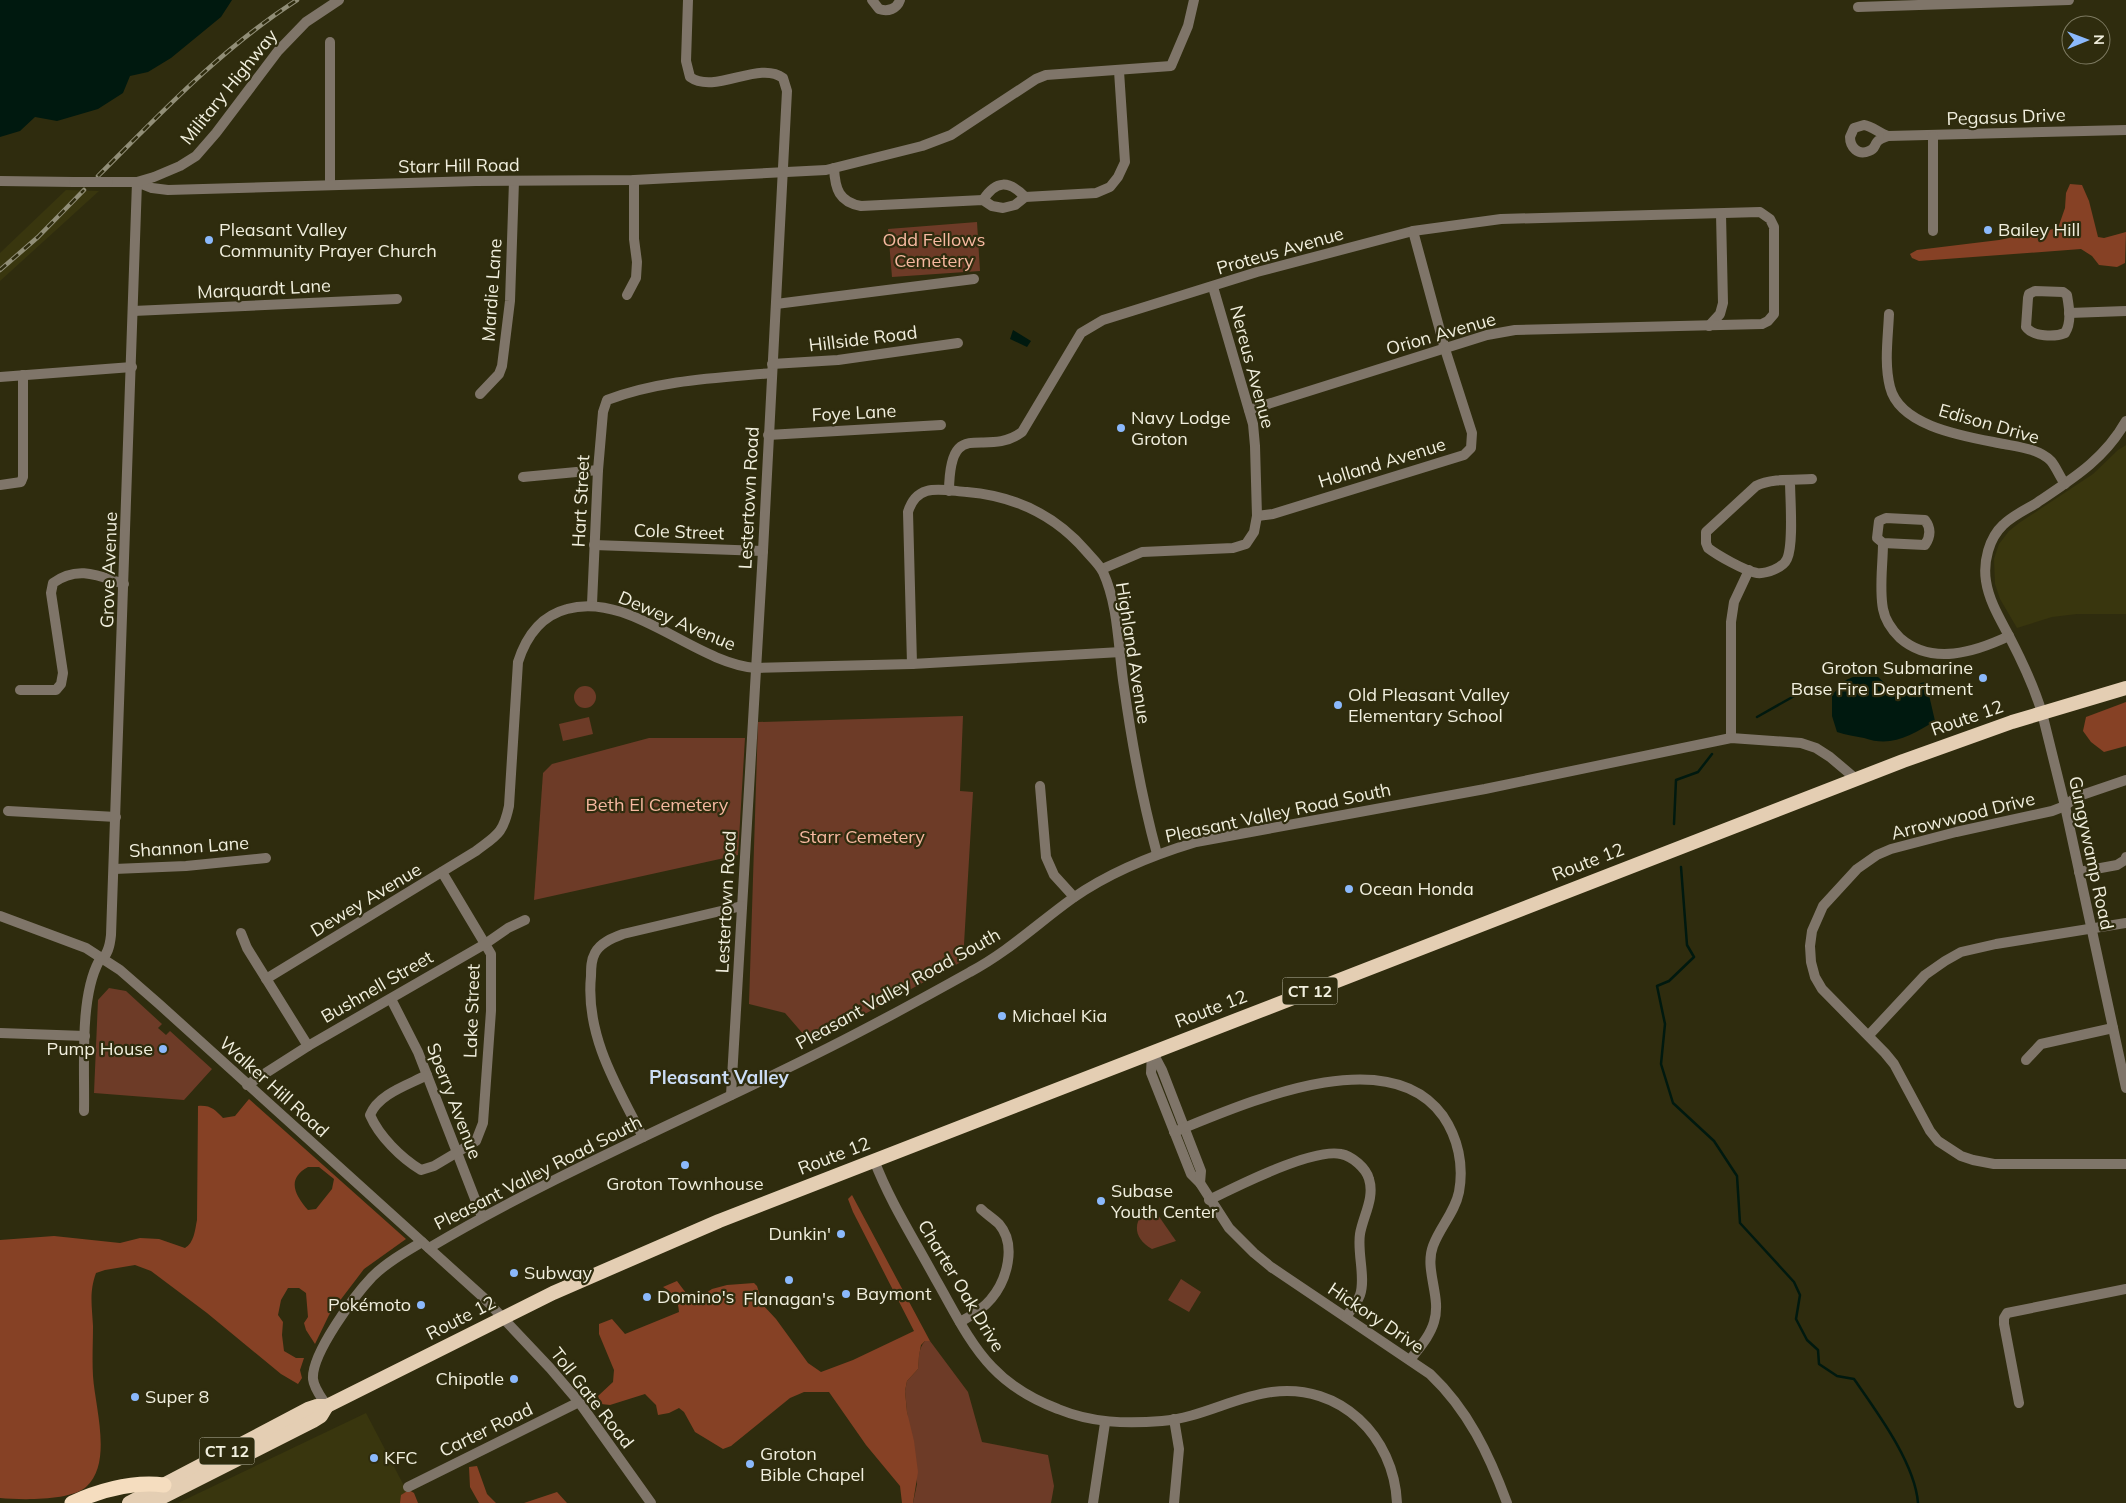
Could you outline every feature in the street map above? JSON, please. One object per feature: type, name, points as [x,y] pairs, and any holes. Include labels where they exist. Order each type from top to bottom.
[{"type":"highway","name":"Route 12","points":[[129,1503],[308,1409],[316,1406],[326,1406],[558,1291],[657,1247],[874,1160],[1856,779],[1979,733],[2126,688]]},
{"type":"highway","name":"Route 12","points":[[151,1503],[313,1422],[321,1416],[326,1406]]},
{"type":"highway","points":[[72,1503],[94,1494],[125,1486],[148,1483],[164,1485]]},
{"type":"street","name":"Military Highway","points":[[137,182],[171,170],[196,156],[216,133],[278,51],[320,10],[339,0]]},
{"type":"street","name":"Lestertown Road","points":[[688,0],[686,61],[690,77],[703,83],[771,72],[783,78],[786,91],[763,551],[731,1095]]},
{"type":"street","points":[[872,0],[879,9],[888,11],[896,7],[900,0]]},
{"type":"street","name":"Starr Hill Road","points":[[137,182],[152,188],[168,190],[514,181],[634,180],[834,168],[922,146],[951,135],[1036,79],[1046,75],[1172,66],[1188,26],[1194,0]]},
{"type":"street","points":[[1858,7],[1912,2],[2070,0]]},
{"type":"street","points":[[330,42],[330,185]]},
{"type":"street","points":[[834,168],[837,189],[845,200],[852,205],[861,206],[982,200],[992,206],[1004,208],[1015,204],[1025,197],[1096,193],[1110,187],[1118,177],[1125,162],[1119,70]]},
{"type":"street","name":"Pegasus Drive","points":[[1888,136],[1934,136],[2022,131],[2126,130]]},
{"type":"street","points":[[1933,231],[1934,136]]},
{"type":"street","points":[[627,295],[636,278],[637,262],[634,239],[634,180]]},
{"type":"street","points":[[0,181],[137,182]]},
{"type":"street","name":"Mardie Lane","points":[[480,394],[499,374],[502,366],[510,302],[514,181]]},
{"type":"street","name":"Grove Avenue","points":[[84,1111],[85,1036],[90,984],[99,961],[104,958],[110,941],[116,818],[137,182]]},
{"type":"street","points":[[982,200],[988,191],[996,185],[1008,185],[1018,190],[1025,197]]},
{"type":"street","name":"Orion Avenue","points":[[1249,410],[1487,335],[1515,330],[1762,324],[1768,321],[1774,314],[1774,227],[1770,219],[1760,212],[1721,214]]},
{"type":"street","points":[[1709,326],[1720,314],[1723,303],[1721,214]]},
{"type":"street","name":"Proteus Avenue","points":[[949,491],[949,468],[953,455],[962,446],[975,441],[1000,442],[1012,439],[1022,432],[1080,333],[1103,320],[1257,272],[1413,231],[1501,219],[1721,214]]},
{"type":"street","name":"Holland Avenue","points":[[1257,516],[1273,514],[1464,455],[1471,448],[1472,433],[1445,349],[1413,231]]},
{"type":"street","points":[[776,304],[974,279]]},
{"type":"street","name":"Nereus Avenue","points":[[1102,570],[1142,552],[1218,549],[1246,544],[1254,532],[1257,516],[1254,439],[1249,410],[1213,287]]},
{"type":"street","points":[[2031,292],[2063,292],[2067,295],[2069,314],[2067,330],[2061,334],[2034,334],[2026,327],[2028,298],[2031,292]]},
{"type":"street","name":"Marquardt Lane","points":[[133,311],[397,299]]},
{"type":"street","points":[[2069,314],[2126,312]]},
{"type":"street","name":"Edison Drive","points":[[1889,314],[1887,364],[1890,388],[1897,404],[1913,416],[1935,427],[2038,453],[2051,462],[2065,484]]},
{"type":"street","name":"Hillside Road","points":[[607,400],[655,386],[958,343]]},
{"type":"street","points":[[0,378],[132,367]]},
{"type":"street","points":[[0,486],[21,482],[23,477],[23,375]]},
{"type":"street","name":"Hart Street","points":[[592,604],[598,470],[603,412],[607,400]]},
{"type":"street","name":"Gungywamp Road","points":[[2126,421],[2111,446],[2065,484],[2003,525],[1988,551],[1985,567],[1986,581],[1992,601],[2037,694],[2065,806],[2126,1088]]},
{"type":"street","name":"Foye Lane","points":[[768,435],[941,425]]},
{"type":"street","points":[[523,477],[598,470]]},
{"type":"street","points":[[1790,481],[1790,547],[1783,564],[1766,572],[1758,573],[1708,548],[1706,532],[1756,486],[1762,483],[1812,479]]},
{"type":"street","name":"Highland Avenue","points":[[912,664],[908,512],[911,500],[917,494],[924,491],[949,491],[981,493],[1000,497],[1038,511],[1068,533],[1102,570],[1109,589],[1121,652],[1122,672],[1137,774],[1157,854]]},
{"type":"street","points":[[1886,518],[1925,520],[1930,526],[1929,538],[1925,545],[1883,543],[1877,538],[1879,521],[1886,518]]},
{"type":"street","points":[[1883,543],[1883,609],[1895,633],[1906,642],[1919,649],[1944,655],[1971,650],[2009,636]]},
{"type":"street","name":"Cole Street","points":[[594,545],[763,551]]},
{"type":"street","points":[[1731,738],[1731,622],[1734,602],[1749,570]]},
{"type":"street","points":[[20,690],[56,690],[61,684],[63,673],[51,593],[54,582],[63,576],[76,572],[88,573],[124,584]]},
{"type":"street","name":"Dewey Avenue","points":[[266,979],[476,851],[501,832],[506,822],[509,806],[518,662],[524,643],[543,620],[559,611],[592,604],[638,619],[708,654],[745,667],[756,668],[912,664],[1121,652]]},
{"type":"street","name":"Pleasant Valley Road South","points":[[326,1406],[315,1386],[313,1373],[316,1361],[345,1311],[372,1276],[426,1245],[482,1217],[813,1056],[971,972],[1001,954],[1074,898],[1131,866],[1157,854],[1196,842],[1485,789],[1731,738],[1801,743],[1816,748],[1830,757],[1856,779]]},
{"type":"street","name":"Arrowwood Drive","points":[[2126,780],[2076,798],[2065,806],[2052,811],[1948,834],[1891,849],[1865,863],[1831,896],[1818,916],[1812,931],[1811,962],[1822,989],[1869,1034],[1894,1064],[1930,1131],[1938,1141],[1961,1156],[1994,1164],[2126,1164]]},
{"type":"street","points":[[1040,786],[1046,857],[1054,875],[1074,898]]},
{"type":"street","points":[[8,811],[116,818]]},
{"type":"street","points":[[2079,872],[2118,865],[2126,857]]},
{"type":"street","name":"Shannon Lane","points":[[114,869],[186,866],[266,858]]},
{"type":"street","name":"Lake Street","points":[[427,1075],[384,1098],[373,1106],[370,1115],[376,1129],[412,1164],[421,1170],[434,1166],[476,1141],[482,1123],[491,1002],[491,954],[442,872]]},
{"type":"street","points":[[644,1137],[609,1070],[592,1020],[589,1000],[594,954],[600,946],[622,934],[742,906]]},
{"type":"street","name":"Walker Hill Road","points":[[0,916],[86,948],[104,958],[159,1004],[426,1245],[484,1298],[502,1318]]},
{"type":"street","name":"Bushnell Street","points":[[247,1085],[308,1046],[485,944],[508,928],[525,920]]},
{"type":"street","points":[[1869,1034],[1925,975],[1961,952],[2126,923]]},
{"type":"street","points":[[241,933],[247,948],[308,1046]]},
{"type":"street","name":"Sperry Avenue","points":[[391,999],[418,1052],[482,1217]]},
{"type":"street","points":[[2026,1060],[2041,1044],[2113,1028]]},
{"type":"street","points":[[0,1033],[85,1036]]},
{"type":"street","name":"Hickory Drive","points":[[1152,1053],[1162,1070],[1201,1171],[1200,1183]]},
{"type":"street","name":"Hickory Drive","points":[[1152,1053],[1151,1072],[1191,1174],[1200,1183],[1209,1200],[1229,1228],[1271,1267],[1430,1374],[1469,1420],[1492,1464],[1507,1503]]},
{"type":"street","points":[[1174,1132],[1267,1096],[1302,1086],[1337,1081],[1371,1081],[1394,1084],[1418,1093],[1439,1111],[1453,1132],[1458,1147],[1461,1177],[1455,1204],[1432,1249],[1431,1263],[1436,1303],[1434,1322],[1410,1360]]},
{"type":"street","points":[[1209,1200],[1282,1166],[1311,1157],[1341,1154],[1362,1167],[1369,1177],[1370,1188],[1369,1201],[1358,1244],[1361,1293],[1358,1301],[1346,1317]]},
{"type":"street","name":"Charter Oak Drive","points":[[874,1160],[883,1185],[960,1322],[992,1367],[1011,1384],[1059,1410],[1105,1422],[1164,1421],[1273,1392],[1310,1394],[1329,1399],[1358,1418],[1382,1446],[1394,1478],[1397,1503]]},
{"type":"street","points":[[960,1322],[974,1314],[990,1300],[1000,1288],[1006,1271],[1009,1254],[1000,1225],[981,1209]]},
{"type":"street","points":[[2018,1403],[2004,1324],[2004,1318],[2007,1313],[2126,1289]]},
{"type":"street","name":"Toll Gate Road","points":[[502,1318],[550,1368],[579,1402],[652,1503]]},
{"type":"street","name":"Carter Road","points":[[408,1487],[579,1402]]},
{"type":"street","points":[[1174,1419],[1179,1449],[1174,1503]]},
{"type":"street","points":[[1093,1503],[1105,1422]]},
{"type":"shaded area","points":[[0,0],[232,0],[221,17],[171,58],[148,72],[130,76],[123,93],[98,109],[57,121],[35,117],[20,131],[0,137]]},
{"type":"shaded area","points":[[2070,184],[2082,185],[2089,201],[2098,237],[2104,238],[2126,232],[2125,263],[2117,267],[2099,265],[2092,256],[2081,249],[1919,261],[1912,258],[1910,254],[1917,250],[1999,240],[2058,228]]},
{"type":"shaded area","points":[[66,190],[99,191],[0,281],[0,253]]},
{"type":"shaded area","points":[[1013,330],[1031,341],[1027,347],[1010,339]]},
{"type":"shaded area","points":[[2126,445],[2126,614],[2077,614],[2052,617],[2017,628],[2000,599],[1995,584],[1994,559],[1999,544],[2009,531],[2019,523],[2093,474],[2118,450]]},
{"type":"shaded area","points":[[1853,677],[1878,677],[1896,693],[1926,682],[1935,721],[1909,735],[1884,742],[1837,732],[1832,716],[1832,695],[1846,680]]},
{"type":"shaded area","points":[[2126,702],[2126,746],[2104,752],[2091,742],[2083,731],[2086,717]]},
{"type":"shaded area","points":[[249,1099],[406,1239],[364,1269],[329,1315],[315,1344],[304,1323],[308,1317],[306,1293],[299,1288],[288,1288],[281,1300],[278,1315],[283,1322],[284,1351],[296,1358],[304,1358],[300,1370],[302,1378],[298,1384],[281,1374],[207,1313],[151,1271],[135,1265],[96,1273],[92,1293],[93,1370],[101,1450],[99,1464],[94,1477],[86,1487],[79,1492],[69,1495],[32,1499],[0,1498],[0,1240],[54,1236],[120,1243],[140,1238],[159,1239],[185,1248],[192,1240],[197,1220],[198,1106],[210,1107],[223,1118],[235,1116]],"holes":[[[308,1167],[319,1167],[334,1179],[332,1189],[316,1209],[308,1210],[296,1193],[295,1182],[301,1172]]]},
{"type":"shaded area","points":[[852,1195],[930,1341],[925,1341],[921,1345],[918,1369],[907,1381],[905,1391],[918,1472],[913,1503],[902,1503],[900,1486],[866,1445],[829,1392],[804,1392],[790,1398],[731,1446],[723,1449],[695,1432],[684,1412],[679,1408],[669,1413],[658,1415],[656,1405],[645,1394],[610,1405],[601,1404],[598,1396],[613,1382],[614,1370],[599,1334],[599,1324],[612,1319],[625,1334],[679,1312],[675,1297],[663,1287],[677,1281],[686,1293],[699,1298],[712,1289],[727,1285],[754,1283],[757,1286],[763,1305],[776,1319],[808,1363],[821,1372],[853,1360],[914,1331],[853,1212],[848,1199]]},
{"type":"shaded area","points":[[366,1413],[413,1503],[178,1503]]},
{"type":"shaded area","points":[[477,1466],[487,1494],[496,1503],[479,1503],[470,1487],[469,1467]]},
{"type":"shaded area","points":[[409,1490],[414,1493],[418,1503],[400,1503],[401,1495]]},
{"type":"shaded area","points":[[557,1492],[567,1503],[524,1503]]},
{"type":"green space","name":"Odd Fellows Cemetery","points":[[977,222],[980,271],[892,277],[888,229]]},
{"type":"green space","points":[[585,686],[593,689],[596,697],[593,705],[585,708],[577,705],[574,697],[577,689]]},
{"type":"green space","name":"Starr Cemetery","points":[[963,716],[960,791],[973,792],[963,961],[811,1043],[785,1013],[749,1004],[758,722]]},
{"type":"green space","points":[[589,717],[593,734],[563,741],[559,724]]},
{"type":"green space","name":"Beth El Cemetery","points":[[649,738],[745,738],[738,855],[534,900],[543,773],[552,764]]},
{"type":"green space","points":[[109,988],[126,991],[162,1024],[158,1028],[166,1035],[170,1031],[212,1069],[184,1100],[94,1093],[98,1000]]},
{"type":"green space","points":[[1151,1205],[1176,1241],[1152,1249],[1140,1239],[1137,1228],[1141,1216]]},
{"type":"green space","points":[[1181,1279],[1201,1292],[1189,1312],[1168,1300]]},
{"type":"green space","points":[[925,1341],[930,1341],[968,1392],[982,1442],[1048,1455],[1054,1486],[1051,1503],[913,1503],[917,1484],[905,1391],[907,1381],[918,1369],[920,1350]]},
{"type":"waterway","points":[[1757,717],[1812,686]]},
{"type":"waterway","points":[[1674,824],[1676,780],[1698,772],[1712,754]]},
{"type":"waterway","points":[[1681,867],[1687,945],[1694,957],[1669,981],[1657,986],[1665,1024],[1661,1064],[1673,1103],[1714,1141],[1737,1176],[1740,1223],[1794,1282],[1800,1295],[1796,1319],[1807,1340],[1818,1350],[1819,1364],[1837,1376],[1854,1379],[1884,1422],[1910,1471],[1918,1503]]},
{"type":"railway","points":[[98,176],[193,82],[243,39],[297,0]]},
{"type":"railway","points":[[0,270],[38,237],[84,190]]},
{"type":"place","name":"Bailey Hill","points":[[1988,230]]},
{"type":"place","name":"Pleasant Valley Community Prayer Church","points":[[209,240]]},
{"type":"place","name":"Navy Lodge Groton","points":[[1121,428]]},
{"type":"place","name":"Groton Submarine Base Fire Department","points":[[1983,678]]},
{"type":"place","name":"Old Pleasant Valley Elementary School","points":[[1338,705]]},
{"type":"place","name":"Ocean Honda","points":[[1349,889]]},
{"type":"place","name":"Michael Kia","points":[[1002,1016]]},
{"type":"place","name":"Pump House","points":[[163,1049]]},
{"type":"place","name":"Groton Townhouse","points":[[685,1165]]},
{"type":"place","name":"Subase Youth Center","points":[[1101,1201]]},
{"type":"place","name":"Dunkin'","points":[[841,1234]]},
{"type":"place","name":"Subway","points":[[514,1273]]},
{"type":"place","name":"Flanagan's","points":[[789,1280]]},
{"type":"place","name":"Baymont","points":[[846,1294]]},
{"type":"place","name":"Domino's","points":[[647,1297]]},
{"type":"place","name":"Pokémoto","points":[[421,1305]]},
{"type":"place","name":"Chipotle","points":[[514,1379]]},
{"type":"place","name":"Super 8","points":[[135,1397]]},
{"type":"place","name":"KFC","points":[[374,1458]]},
{"type":"place","name":"Groton Bible Chapel","points":[[750,1464]]},
{"type":"district","name":"Pleasant Valley","points":[[719,1077]]}]
